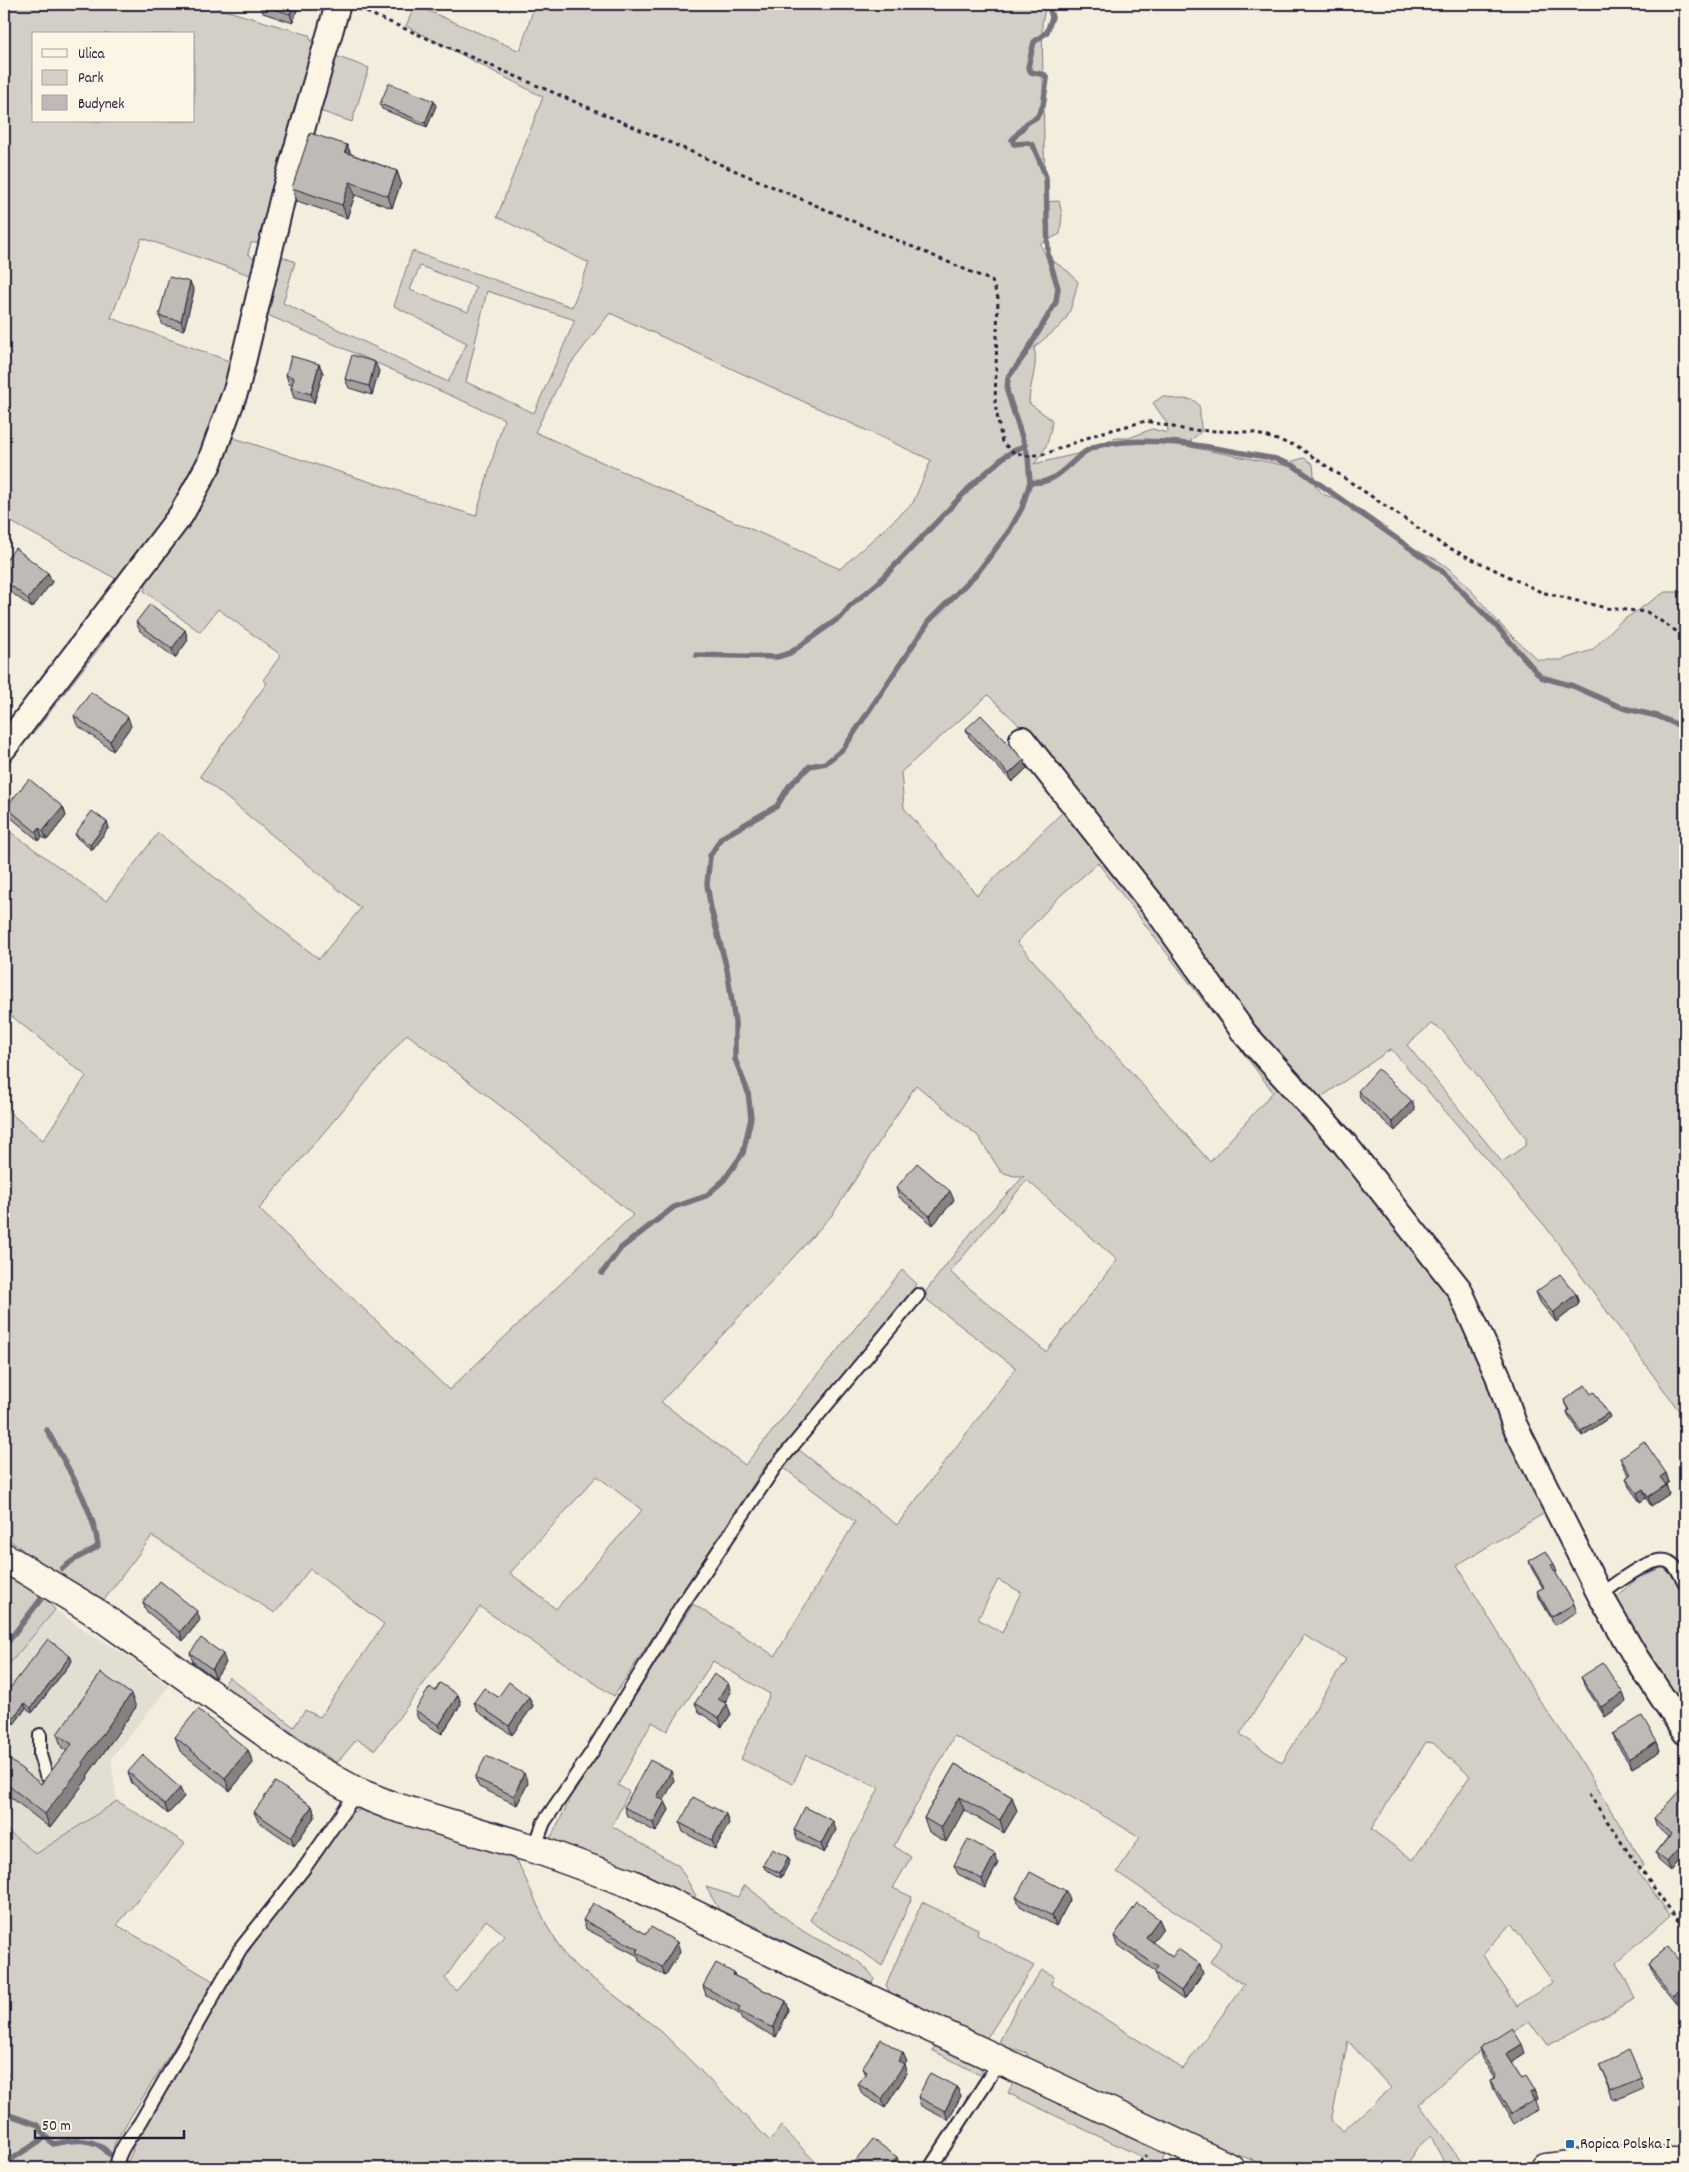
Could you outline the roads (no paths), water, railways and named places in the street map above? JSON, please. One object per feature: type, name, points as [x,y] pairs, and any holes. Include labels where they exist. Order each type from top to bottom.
[{"type":"street","points":[[4,748],[181,516],[209,464],[237,387],[283,196],[347,6]]},
{"type":"street","points":[[1022,739],[1156,909],[1245,1034],[1344,1143],[1460,1289],[1498,1376],[1514,1424],[1600,1595],[1634,1656],[1685,1732]]},
{"type":"street","points":[[4,1557],[92,1610],[316,1769],[357,1792],[392,1806],[534,1849],[632,1884],[1230,2168]]},
{"type":"street","points":[[1546,2168],[1613,2160],[1685,2160]]},
{"type":"lane","points":[[534,1849],[544,1822],[592,1752],[680,1608],[774,1467],[918,1295]]},
{"type":"lane","points":[[1600,1595],[1648,1563],[1662,1560],[1668,1561],[1678,1571],[1685,1583]]},
{"type":"lane","points":[[40,1735],[40,1756],[46,1775]]},
{"type":"lane","points":[[116,2168],[117,2159],[126,2143],[140,2123],[241,1948],[305,1867],[357,1792]]},
{"type":"lane","points":[[930,2168],[1000,2060]]},
{"type":"waterway","points":[[1048,4],[1052,17],[1047,32],[1034,42],[1028,67],[1031,72],[1045,75],[1047,79],[1043,106],[1037,117],[1027,123],[1012,140],[1014,144],[1028,143],[1033,145],[1046,177],[1048,255],[1058,288],[1056,302],[1026,353],[1008,378],[1007,391],[1028,456],[1030,482],[1041,482],[1051,479],[1091,448],[1123,442],[1145,441],[1189,444],[1276,459],[1294,466],[1441,570],[1498,628],[1541,677],[1573,686],[1623,708],[1657,716],[1685,728]]},
{"type":"waterway","points":[[696,655],[777,657],[790,653],[842,616],[850,606],[879,582],[974,483],[1005,456],[1025,445]]},
{"type":"waterway","points":[[602,1273],[621,1248],[674,1207],[706,1196],[724,1180],[743,1153],[751,1118],[748,1092],[735,1059],[735,1022],[727,969],[711,909],[707,884],[710,856],[721,838],[777,806],[789,786],[810,766],[826,763],[844,748],[929,621],[978,572],[1009,531],[1022,508],[1030,482]]},
{"type":"waterway","points":[[47,1430],[85,1502],[91,1517],[98,1546],[62,1569]]},
{"type":"waterway","points":[[4,1647],[41,1599]]},
{"type":"waterway","points":[[4,2071],[6,2074],[4,2089]]},
{"type":"waterway","points":[[4,2113],[38,2125],[53,2144],[68,2141],[90,2142],[97,2144],[109,2154]]},
{"type":"waterway","points":[[4,2164],[46,2137]]},
{"type":"waterway","points":[[122,2161],[136,2168]]},
{"type":"place","name":"Ropica Polska I","points":[[1570,2144]]}]
